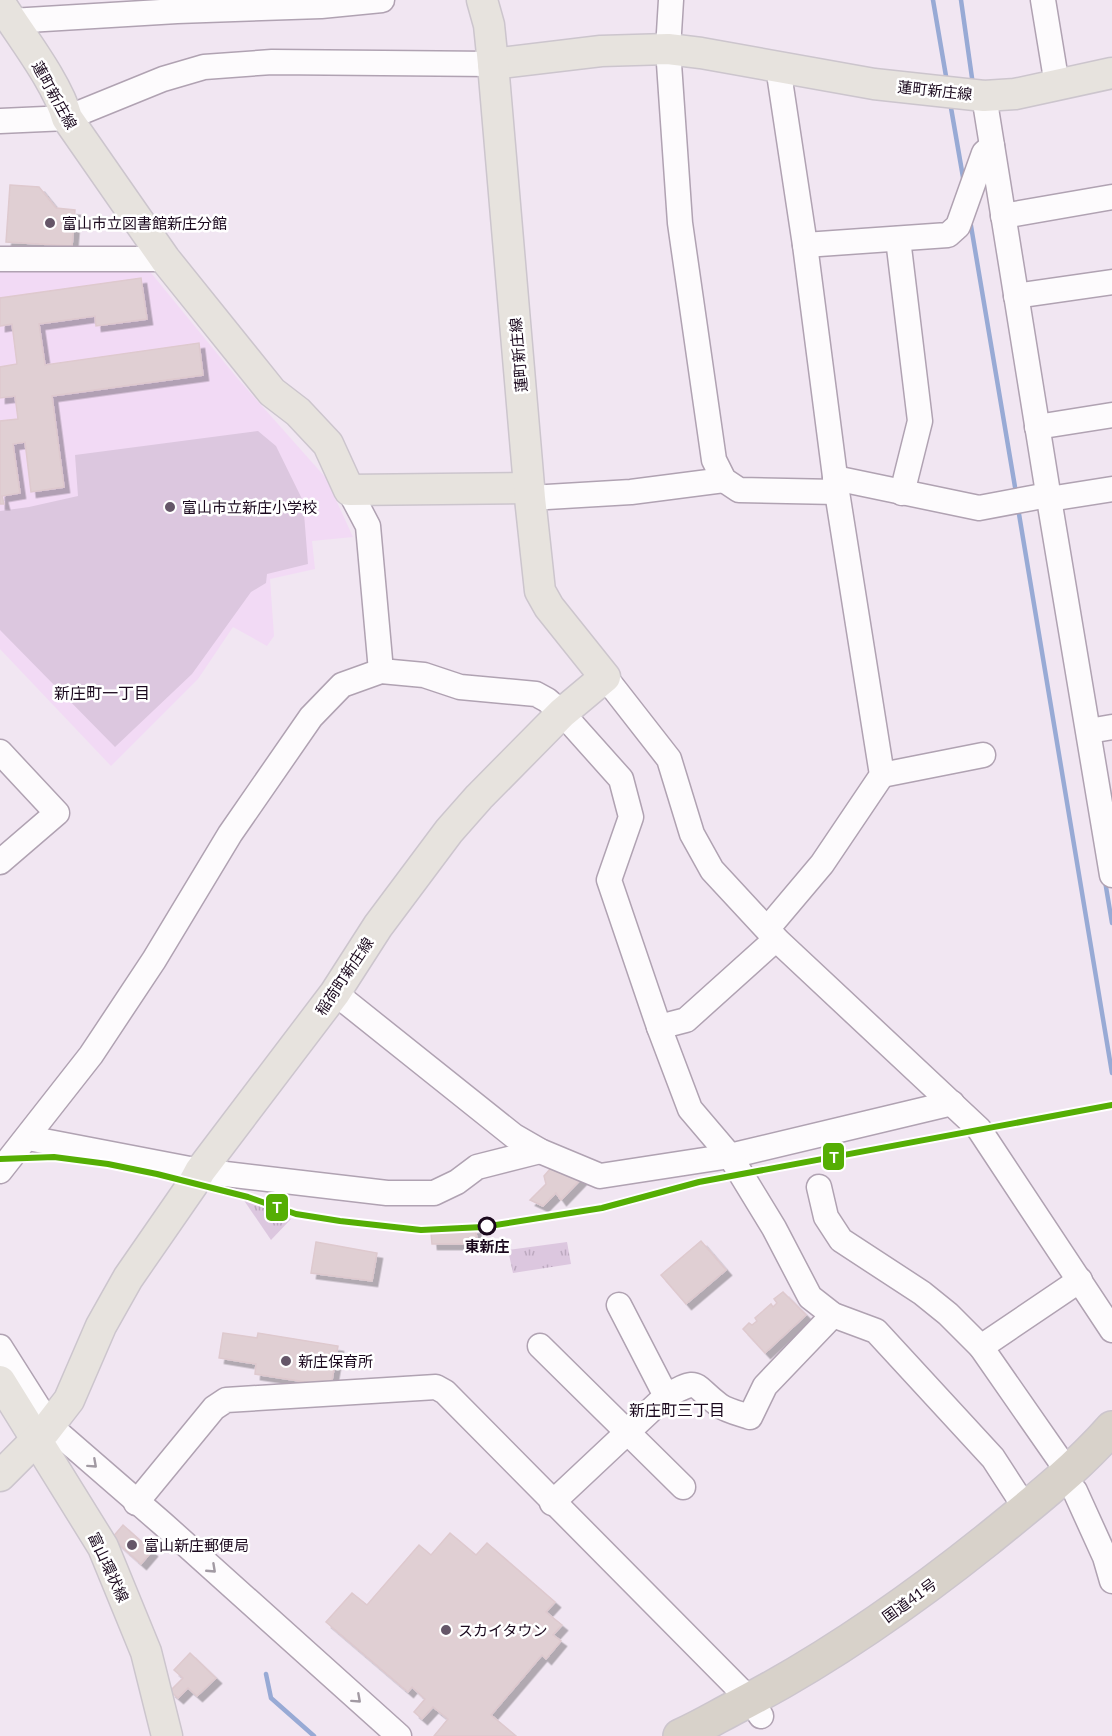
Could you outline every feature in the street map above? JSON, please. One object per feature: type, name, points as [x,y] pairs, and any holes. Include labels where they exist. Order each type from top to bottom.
[{"type":"highway","name":"国道41号","points":[[680,1736],[744,1716],[875,1646],[1024,1534],[1072,1481],[1112,1428]]},
{"type":"highway","name":"国道41号","points":[[744,1716],[787,1680],[865,1632],[935,1582],[1026,1509],[1112,1453]]},
{"type":"main road","points":[[482,0],[489,25],[493,64]]},
{"type":"main road","name":"蓮町新庄線","points":[[6,12],[55,89],[63,105],[66,118],[165,259],[272,392],[298,412],[328,444],[349,490]]},
{"type":"main road","name":"蓮町新庄線","points":[[530,493],[493,64],[601,51],[668,49],[873,84],[981,95],[1015,94],[1112,73]]},
{"type":"main road","points":[[349,490],[530,493],[540,591],[549,607],[605,677]]},
{"type":"main road","name":"稲荷町新庄線","points":[[0,1476],[37,1439],[69,1400],[101,1326],[128,1278],[200,1171],[334,993],[378,926],[449,831],[479,797],[562,713],[605,677]]},
{"type":"main road","name":"富山環状線","points":[[0,1381],[103,1547],[146,1652],[167,1736]]},
{"type":"main road","name":"富山環状線","points":[[0,1412],[37,1439],[133,1668],[150,1736]]},
{"type":"street","points":[[6,12],[177,11],[321,6],[382,0]]},
{"type":"street","points":[[671,0],[668,49],[680,223],[714,460],[724,480],[739,490],[836,485],[902,493],[979,508],[1047,496],[1112,489]]},
{"type":"street","points":[[1043,0],[1057,85]]},
{"type":"street","points":[[0,121],[66,118],[163,79],[204,67],[272,62],[493,64]]},
{"type":"street","points":[[659,1027],[686,1020],[772,933],[882,776],[836,485],[805,245],[778,67]]},
{"type":"street","points":[[981,95],[992,146],[1047,496],[1100,729],[1112,875]]},
{"type":"street","points":[[805,245],[948,235],[958,226],[984,153],[992,146]]},
{"type":"street","points":[[1003,216],[1112,197]]},
{"type":"street","points":[[898,239],[920,421],[902,493]]},
{"type":"street","points":[[0,259],[165,259]]},
{"type":"street","points":[[1016,296],[1112,282]]},
{"type":"street","points":[[1037,427],[1112,415]]},
{"type":"street","points":[[530,493],[631,492],[724,480]]},
{"type":"street","points":[[349,490],[368,526],[381,670]]},
{"type":"street","points":[[0,1171],[28,1138],[97,1046],[154,960],[230,834],[311,717],[342,685],[381,670],[424,675],[460,687],[536,694],[562,713],[621,779],[631,817],[609,880],[659,1027],[690,1109],[730,1156],[774,1228],[810,1297],[833,1315],[876,1331],[993,1458],[1026,1509]]},
{"type":"street","points":[[605,677],[669,759],[692,834],[712,870],[772,933],[952,1103],[985,1138],[1112,1330]]},
{"type":"street","points":[[0,752],[57,813],[0,862]]},
{"type":"street","points":[[882,776],[983,755]]},
{"type":"street","points":[[334,993],[514,1136],[540,1151],[600,1176],[730,1156],[952,1103]]},
{"type":"street","points":[[28,1138],[200,1171],[387,1193],[434,1193],[457,1182],[477,1167],[540,1151]]},
{"type":"street","points":[[819,1187],[826,1217],[841,1240],[922,1293],[948,1314],[981,1347],[1072,1481],[1105,1557],[1112,1581]]},
{"type":"street","points":[[981,1347],[1080,1280]]},
{"type":"street","points":[[619,1305],[666,1396]]},
{"type":"street","points":[[552,1503],[666,1396],[688,1384],[699,1386],[720,1407],[750,1417],[765,1386],[833,1315]]},
{"type":"street","points":[[540,1346],[683,1487]]},
{"type":"street","points":[[0,1347],[37,1439],[136,1503],[399,1736]]},
{"type":"street","points":[[136,1503],[214,1408],[226,1400],[436,1387],[445,1392],[552,1503],[673,1622],[675,1641],[744,1716]]},
{"type":"shaded area","name":"富山市立新庄小学校","points":[[0,268],[147,268],[238,379],[326,478],[353,537],[312,541],[315,569],[270,579],[274,636],[267,646],[233,627],[198,679],[111,766],[0,649]]},
{"type":"green space","points":[[258,431],[276,446],[303,501],[308,564],[267,574],[266,583],[251,592],[192,674],[115,747],[0,630],[0,511],[78,496],[75,455]]},
{"type":"green space","points":[[243,1199],[291,1219],[271,1240]]},
{"type":"green space","points":[[567,1242],[571,1264],[513,1273],[508,1250]]},
{"type":"building","points":[[10,185],[39,187],[56,208],[75,210],[72,246],[6,242]]},
{"type":"building","points":[[141,278],[147,319],[96,326],[95,316],[39,324],[45,365],[199,343],[203,375],[52,396],[64,487],[31,492],[25,442],[13,444],[20,493],[2,496],[4,504],[0,504],[0,421],[18,419],[15,396],[0,398],[0,367],[17,364],[12,324],[0,326],[0,298]]},
{"type":"building","points":[[557,1161],[581,1179],[561,1200],[556,1193],[543,1206],[530,1200],[546,1184],[544,1176]]},
{"type":"building","points":[[475,1228],[478,1244],[432,1244],[431,1233]]},
{"type":"building","points":[[701,1241],[726,1270],[686,1304],[661,1275]]},
{"type":"building","points":[[316,1242],[377,1253],[372,1281],[311,1273]]},
{"type":"building","points":[[783,1292],[806,1315],[765,1353],[743,1329],[749,1323],[752,1325],[757,1321],[755,1318],[771,1304],[773,1307],[777,1303],[774,1299]]},
{"type":"building","name":"新庄保育所","points":[[223,1333],[257,1338],[258,1333],[338,1346],[331,1386],[255,1374],[256,1364],[219,1358]]},
{"type":"building","points":[[123,1525],[152,1551],[141,1564],[112,1538]]},
{"type":"building","name":"スカイタウン","points":[[450,1533],[476,1555],[487,1543],[555,1602],[546,1612],[562,1625],[553,1635],[561,1641],[546,1659],[542,1655],[491,1715],[516,1736],[434,1736],[448,1719],[433,1707],[422,1719],[414,1712],[425,1699],[412,1687],[408,1692],[326,1622],[352,1593],[367,1605],[419,1545],[431,1555]]},
{"type":"building","points":[[190,1653],[216,1678],[197,1696],[188,1688],[178,1698],[170,1691],[183,1678],[174,1670]]},
{"type":"waterway","points":[[933,0],[947,82]]},
{"type":"waterway","points":[[961,0],[973,85]]},
{"type":"waterway","points":[[950,102],[964,183]]},
{"type":"waterway","points":[[970,220],[1016,493]]},
{"type":"waterway","points":[[1018,508],[1112,1073]]},
{"type":"waterway","points":[[1105,881],[1112,923]]},
{"type":"waterway","points":[[266,1674],[271,1698],[314,1736]]},
{"type":"transit line","name":"T","points":[[0,1159],[54,1157],[108,1164],[248,1197],[296,1214],[340,1221],[421,1230],[483,1227],[602,1208],[699,1182],[1112,1105]]},
{"type":"place","name":"富山市立図書館新庄分館","points":[[50,223]]},
{"type":"place","name":"富山市立新庄小学校","points":[[170,507]]},
{"type":"place","name":"東新庄","points":[[487,1226]]},
{"type":"place","name":"新庄保育所","points":[[286,1361]]},
{"type":"place","name":"富山新庄郵便局","points":[[132,1545]]},
{"type":"place","name":"スカイタウン","points":[[446,1630]]},
{"type":"district","name":"新庄町一丁目","points":[[102,692]]},
{"type":"district","name":"新庄町三丁目","points":[[677,1409]]}]
